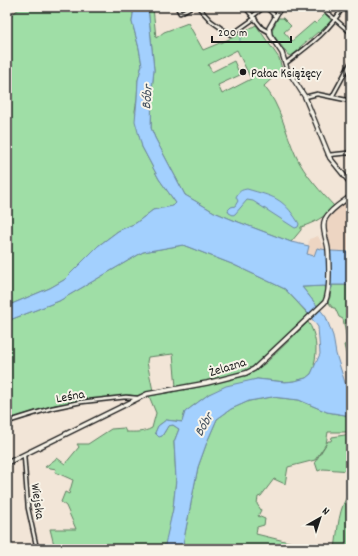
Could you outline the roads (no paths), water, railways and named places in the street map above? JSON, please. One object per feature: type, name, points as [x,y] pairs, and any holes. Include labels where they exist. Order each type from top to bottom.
[{"type":"street","points":[[177,7],[180,13],[191,7]]},
{"type":"street","points":[[198,7],[211,21],[231,34],[265,7],[275,15]]},
{"type":"street","points":[[245,7],[262,28],[269,32]]},
{"type":"street","points":[[281,7],[275,15],[269,28],[270,37],[282,53],[287,69],[305,97],[332,163],[351,184]]},
{"type":"street","points":[[321,7],[351,33]]},
{"type":"street","points":[[285,64],[323,33],[336,19],[343,7]]},
{"type":"street","points":[[332,97],[351,62]]},
{"type":"street","points":[[305,97],[315,94],[351,101]]},
{"type":"street","points":[[328,155],[348,152],[351,154]]},
{"type":"street","name":"Żelazna","points":[[7,463],[147,394],[207,383],[249,372],[260,364],[322,306],[328,297],[328,250],[324,229],[325,220],[351,196]]},
{"type":"street","name":"Leśna","points":[[7,422],[52,408],[81,402],[126,397],[137,398]]},
{"type":"street","name":"Wiejska","points":[[24,455],[28,508],[37,549]]},
{"type":"water","name":"Bóbr","points":[[134,7],[148,7],[154,70],[151,128],[185,195],[214,212],[233,220],[291,242],[309,246],[307,254],[314,256],[317,248],[331,251],[351,252],[351,285],[332,285],[332,288],[324,286],[302,287],[326,317],[333,336],[336,354],[347,389],[351,393],[351,416],[327,412],[299,400],[272,397],[249,401],[231,409],[217,419],[198,467],[182,549],[164,549],[173,509],[176,479],[174,442],[179,429],[173,425],[168,426],[162,436],[159,437],[155,433],[158,426],[166,420],[182,422],[185,412],[209,394],[226,386],[257,379],[285,382],[306,378],[311,374],[320,354],[318,327],[306,311],[285,289],[232,264],[183,245],[143,252],[59,301],[7,321],[7,306],[50,288],[64,280],[98,246],[118,231],[136,223],[153,210],[173,206],[176,203],[159,179],[142,147],[135,121],[138,80],[142,65],[132,22]]},
{"type":"water","points":[[247,189],[277,199],[287,207],[298,222],[298,227],[295,228],[253,201],[247,200],[233,215],[229,213],[228,210],[235,206],[238,201],[236,197],[238,193]]},
{"type":"place","name":"Pałac Książęcy","points":[[243,72]]}]
